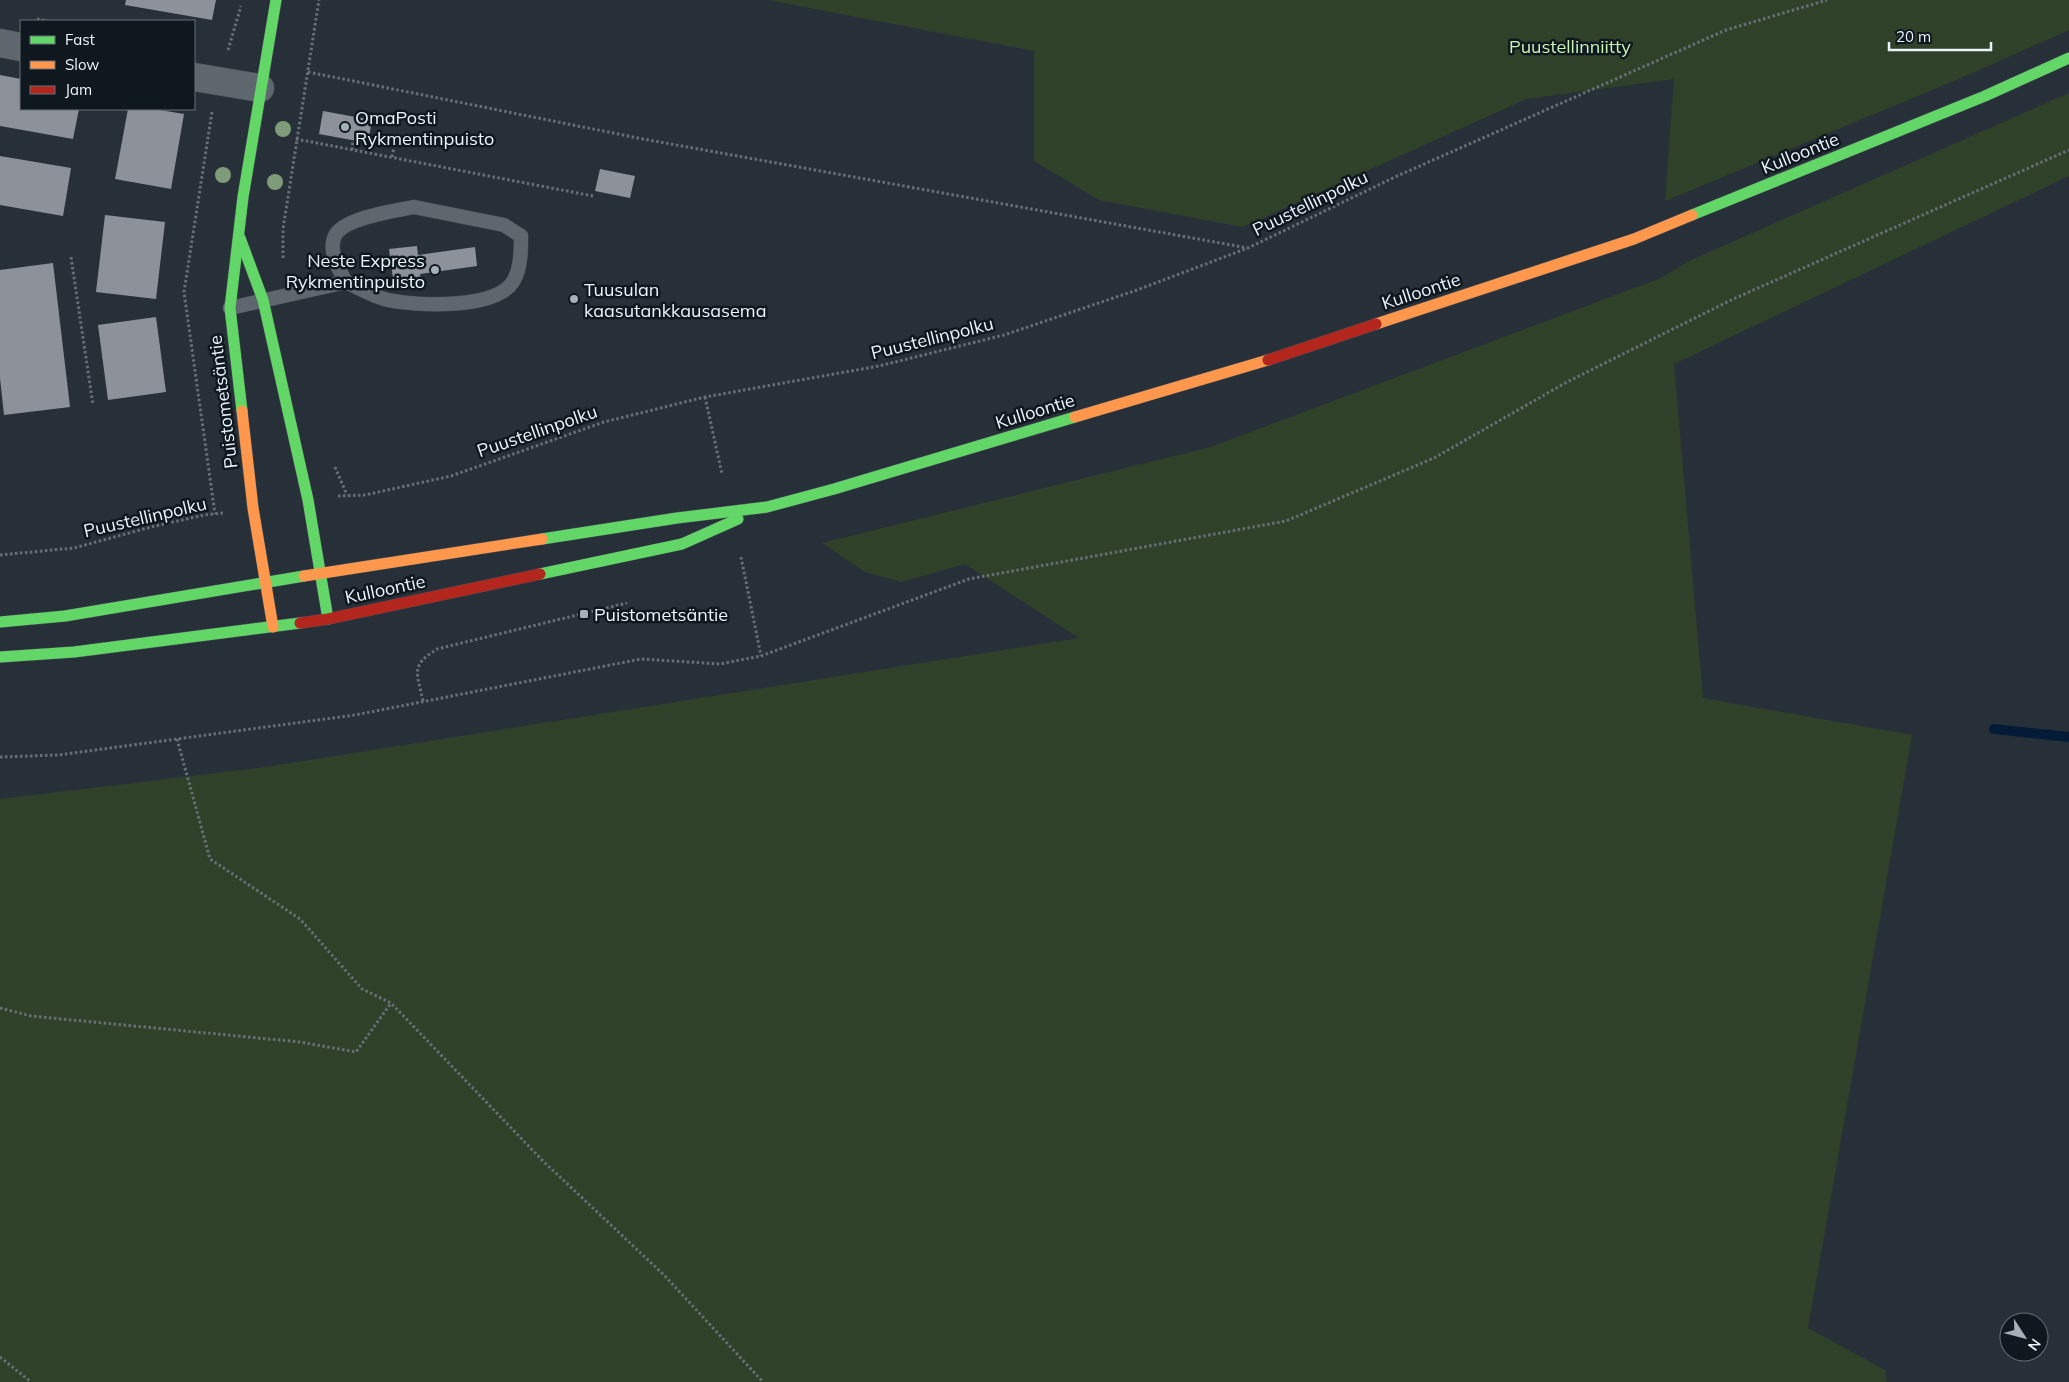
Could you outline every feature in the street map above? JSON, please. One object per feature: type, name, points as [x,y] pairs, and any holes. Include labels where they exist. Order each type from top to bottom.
[{"type":"main road","name":"Puistometsäntie","points":[[273,627],[253,508],[230,308],[238,232],[260,88],[276,0]]},
{"type":"main road","name":"Kulloontie","points":[[0,622],[65,616],[320,573],[677,518],[767,507],[834,489],[1293,352],[1634,240],[1976,100],[2069,58]]},
{"type":"main road","name":"Puistometsäntie","points":[[238,232],[263,300],[308,500],[328,619]]},
{"type":"main road","name":"Kulloontie","points":[[0,657],[74,652],[328,619],[682,544],[767,507]]},
{"type":"street","points":[[0,43],[20,47]]},
{"type":"street","points":[[195,77],[260,88]]},
{"type":"lane","points":[[230,308],[346,282],[386,300],[406,303],[473,302],[500,295],[514,282],[519,267],[520,236],[504,225],[414,207],[367,217],[341,227],[334,239],[334,259],[346,282]]},
{"type":"path","points":[[286,295],[283,229],[296,139],[320,0]]},
{"type":"path","name":"Puustellinpolku","points":[[308,500],[346,494],[365,495],[451,476],[604,422],[705,397],[880,366],[1004,335],[1137,290],[1248,248],[1395,177],[1726,30],[1827,0]]},
{"type":"path","points":[[308,72],[643,138],[1248,248]]},
{"type":"path","points":[[296,139],[593,196]]},
{"type":"path","points":[[352,150],[353,140]]},
{"type":"path","points":[[392,158],[394,147]]},
{"type":"path","points":[[0,757],[58,755],[355,715],[640,659],[720,664],[761,656],[969,579],[1286,521],[1434,458],[1567,382],[1731,300],[2069,150]]},
{"type":"path","points":[[72,257],[93,405]]},
{"type":"path","points":[[705,397],[722,474]]},
{"type":"path","points":[[332,458],[346,494]]},
{"type":"path","name":"Puustellinpolku","points":[[0,555],[74,548],[204,515],[253,508]]},
{"type":"path","points":[[741,557],[761,656]]},
{"type":"path","points":[[423,701],[417,671],[422,659],[437,649],[627,603]]},
{"type":"path","points":[[177,739],[210,858],[300,919],[362,989],[391,1003],[542,1160],[664,1275],[763,1382]]},
{"type":"path","points":[[0,1008],[31,1016],[300,1042],[356,1052],[391,1003]]},
{"type":"path","points":[[0,1357],[31,1382]]},
{"type":"green space","name":"Puustellinniitty","points":[[768,0],[2069,0],[2069,30],[1954,81],[1665,201],[1674,79],[1526,99],[1243,227],[1099,200],[1034,161],[1034,51]]},
{"type":"green space","points":[[2069,93],[2069,176],[1674,364],[1703,698],[1912,735],[1808,1328],[1885,1370],[1887,1382],[0,1382],[0,799],[259,768],[1079,638],[965,564],[901,582],[865,572],[822,543],[1211,447],[1661,278],[1689,261]]},
{"type":"building","points":[[126,0],[216,0],[212,20],[125,5]]},
{"type":"building","points":[[0,75],[20,79],[20,110],[79,110],[73,139],[0,126]]},
{"type":"building","points":[[128,110],[160,110],[184,114],[171,189],[115,179]]},
{"type":"building","name":"OmaPosti Rykmentinpuisto","points":[[323,111],[372,120],[368,143],[319,134]]},
{"type":"building","points":[[0,156],[71,168],[63,216],[0,205]]},
{"type":"building","points":[[600,169],[635,176],[630,198],[595,191]]},
{"type":"building","points":[[105,215],[165,222],[156,299],[96,292]]},
{"type":"building","points":[[417,246],[418,255],[475,247],[477,266],[420,274],[422,283],[394,286],[389,249]]},
{"type":"building","points":[[53,263],[70,407],[4,415],[0,378],[0,270]]},
{"type":"building","points":[[156,317],[166,392],[108,400],[98,325]]},
{"type":"waterway","points":[[1994,729],[2069,737]]},
{"type":"traffic: fast","points":[[242,411],[230,308],[243,197],[276,0]]},
{"type":"traffic: fast","points":[[1692,215],[1985,96],[2069,58]]},
{"type":"traffic: fast","points":[[240,238],[263,300],[308,500],[328,619]]},
{"type":"traffic: fast","points":[[542,539],[677,518],[767,507],[834,489],[1075,417]]},
{"type":"traffic: fast","points":[[540,574],[682,544],[738,519]]},
{"type":"traffic: fast","points":[[0,622],[65,616],[304,576]]},
{"type":"traffic: fast","points":[[0,657],[74,652],[300,623]]},
{"type":"traffic: slow","points":[[1376,324],[1634,239],[1692,215]]},
{"type":"traffic: slow","points":[[1075,417],[1268,360]]},
{"type":"traffic: slow","points":[[242,411],[253,508],[273,627]]},
{"type":"traffic: slow","points":[[304,576],[542,539]]},
{"type":"traffic: jam","points":[[1268,360],[1376,324]]},
{"type":"traffic: jam","points":[[300,623],[328,619],[540,574]]},
{"type":"place","name":"OmaPosti Rykmentinpuisto","points":[[345,127]]},
{"type":"place","name":"Neste Express Rykmentinpuisto","points":[[435,270]]},
{"type":"place","name":"Tuusulan kaasutankkausasema","points":[[574,299]]},
{"type":"place","name":"Puistometsäntie","points":[[584,614]]}]
